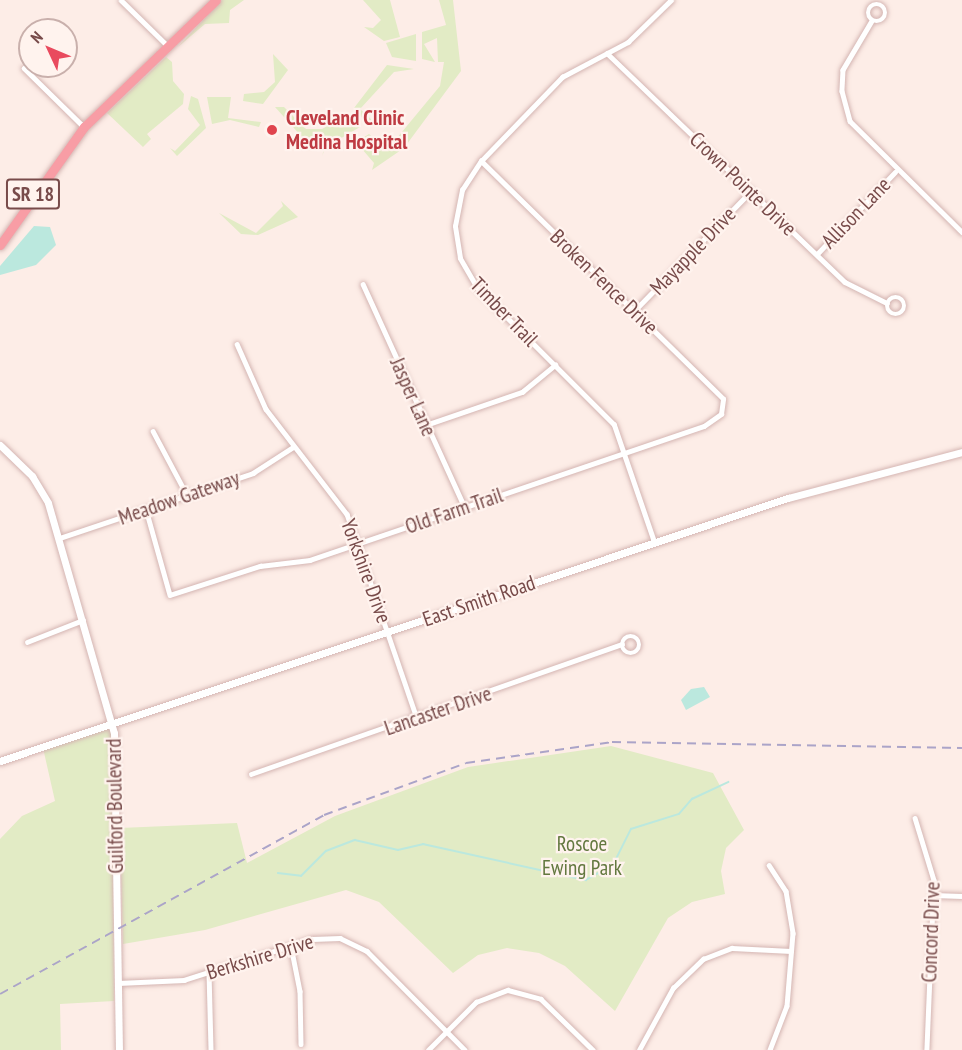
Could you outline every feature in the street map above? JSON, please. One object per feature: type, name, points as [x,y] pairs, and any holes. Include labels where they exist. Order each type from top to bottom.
[{"type":"highway","name":"SR 18","points":[[0,245],[84,127],[166,44],[216,0]]},
{"type":"street","points":[[121,0],[166,44]]},
{"type":"street","name":"Timber Trail","points":[[654,542],[625,453],[609,418],[477,288],[460,258],[455,225],[458,201],[481,161],[562,77],[638,34],[671,0]]},
{"type":"street","points":[[872,21],[885,18],[882,5],[870,7],[872,21],[847,60],[843,101],[854,129],[896,172],[962,232]]},
{"type":"street","name":"Crown Pointe Drive","points":[[608,53],[855,289],[887,303],[894,315],[905,309],[898,297],[887,303]]},
{"type":"street","points":[[34,78],[84,127]]},
{"type":"street","name":"Broken Fence Drive","points":[[481,161],[726,404]]},
{"type":"street","name":"Allison Lane","points":[[817,254],[896,172]]},
{"type":"street","name":"Mayapple Drive","points":[[634,311],[751,191]]},
{"type":"street","name":"Jasper Lane","points":[[363,284],[465,508]]},
{"type":"street","name":"Yorkshire Drive","points":[[237,344],[266,409],[293,447],[347,514],[417,718]]},
{"type":"street","points":[[426,425],[522,392],[555,365]]},
{"type":"street","name":"Old Farm Trail","points":[[146,509],[170,595],[358,544],[704,426],[726,404]]},
{"type":"street","points":[[153,431],[187,495]]},
{"type":"street","name":"Guilford Boulevard","points":[[0,445],[32,476],[60,538],[112,724],[119,1050]]},
{"type":"street","name":"Meadow Gateway","points":[[60,538],[253,473],[293,447]]},
{"type":"street","name":"East Smith Road","points":[[0,760],[788,498],[962,452]]},
{"type":"street","points":[[27,642],[83,621]]},
{"type":"street","name":"Lancaster Drive","points":[[251,774],[417,718],[622,644],[633,636],[640,648],[629,654],[622,644]]},
{"type":"street","name":"Concord Drive","points":[[915,818],[930,855],[933,895],[927,1050]]},
{"type":"street","points":[[769,865],[789,903],[791,951],[784,1019],[770,1050]]},
{"type":"street","points":[[933,895],[962,896]]},
{"type":"street","name":"Berkshire Drive","points":[[118,983],[172,982],[291,946],[330,937],[360,945],[465,1050]]},
{"type":"street","points":[[291,946],[300,991],[301,1044]]},
{"type":"street","points":[[639,1050],[673,987],[703,958],[732,948],[791,951]]},
{"type":"street","points":[[209,972],[211,1050]]},
{"type":"street","points":[[428,1050],[483,997],[517,990],[546,1003],[593,1050]]},
{"type":"green space","points":[[222,0],[244,0],[230,10],[229,23],[205,24],[178,47]]},
{"type":"green space","points":[[363,0],[390,0],[400,37],[384,41],[364,27],[373,28],[381,20]]},
{"type":"green space","points":[[439,0],[453,0],[461,71],[404,148],[372,170],[374,163],[356,142],[369,134],[387,150],[440,86],[444,62],[438,62],[437,38],[424,44],[435,62],[422,59],[422,32],[446,25]]},
{"type":"green space","points":[[416,34],[416,61],[392,57],[386,43]]},
{"type":"green space","points":[[273,54],[288,70],[263,104],[243,101],[244,94],[264,92],[275,82]]},
{"type":"green space","points":[[166,57],[172,62],[173,81],[184,94],[183,104],[147,134],[151,139],[143,147],[107,113]]},
{"type":"green space","points":[[387,65],[414,69],[394,72],[360,109],[372,120],[368,125],[354,108]]},
{"type":"green space","points":[[191,96],[198,99],[206,128],[177,156],[170,148],[175,151],[200,125],[188,109]]},
{"type":"green space","points":[[207,97],[231,97],[228,118],[261,122],[259,127],[230,120],[212,124]]},
{"type":"green space","points":[[275,107],[284,107],[306,129],[322,129],[346,116],[360,127],[326,147],[322,156],[324,150],[311,147]]},
{"type":"green space","points":[[281,201],[298,217],[258,235],[241,234],[219,213],[256,233],[283,206]]},
{"type":"green space","points":[[112,726],[114,1001],[60,1004],[61,1050],[0,1050],[0,839],[22,816],[55,801],[43,748]]},
{"type":"green space","name":"Roscoe Ewing Park","points":[[611,746],[713,773],[744,830],[726,848],[721,871],[725,894],[692,902],[668,918],[615,1011],[565,966],[539,953],[507,948],[478,955],[453,973],[379,902],[346,890],[205,930],[123,944],[120,828],[237,823],[247,863],[335,816],[468,767]]},
{"type":"water","points":[[34,226],[50,227],[56,245],[36,265],[0,275],[0,266]]},
{"type":"water","points":[[704,687],[710,697],[686,710],[681,700],[691,689]]},
{"type":"waterway","points":[[278,873],[301,876],[326,851],[355,840],[398,850],[423,844],[586,880],[613,865],[631,829],[679,814],[692,799],[728,782]]},
{"type":"railway","points":[[0,994],[324,815],[466,763],[612,742],[962,748]]},
{"type":"place","name":"Cleveland Clinic Medina Hospital","points":[[272,130]]}]
